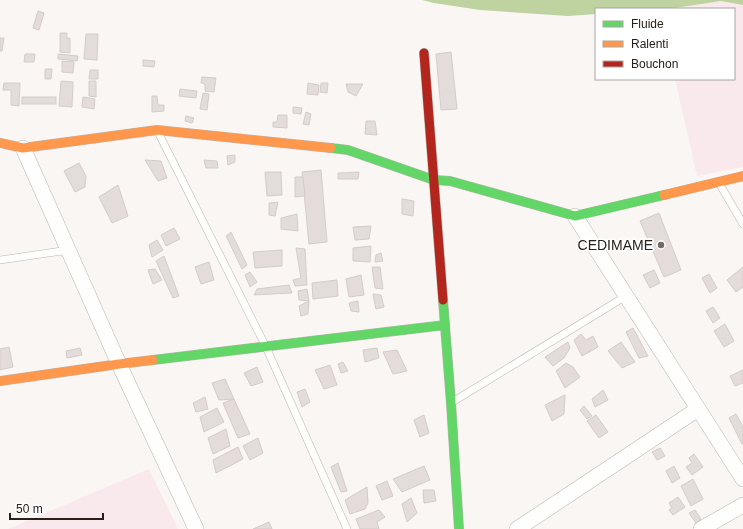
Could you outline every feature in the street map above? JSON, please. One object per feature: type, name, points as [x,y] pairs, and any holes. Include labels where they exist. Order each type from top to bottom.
[{"type":"street","points":[[424,53],[451,403],[459,529]]},
{"type":"street","points":[[0,143],[23,148],[157,130],[348,150],[434,180],[450,181],[575,216],[743,176]]},
{"type":"street","points":[[23,148],[119,364],[196,529]]},
{"type":"street","points":[[575,216],[743,479]]},
{"type":"street","points":[[0,382],[119,364],[445,325]]},
{"type":"street","points":[[517,529],[698,409]]},
{"type":"street","points":[[701,529],[743,505]]},
{"type":"lane","points":[[157,130],[266,347],[346,529]]},
{"type":"lane","points":[[718,182],[743,224]]},
{"type":"lane","points":[[0,260],[69,250]]},
{"type":"lane","points":[[451,403],[626,296]]},
{"type":"shaded area","points":[[422,0],[743,0],[743,5],[721,1],[675,8],[595,8],[595,14],[568,16],[480,10]]},
{"type":"shaded area","points":[[676,0],[743,0],[743,167],[697,176],[675,80],[735,80],[735,8],[662,8]]},
{"type":"shaded area","points":[[149,469],[178,529],[8,529]]},
{"type":"building","points":[[38,11],[44,13],[39,30],[33,28]]},
{"type":"building","points":[[60,33],[67,33],[67,38],[70,38],[70,53],[60,52]]},
{"type":"building","points":[[86,34],[98,34],[97,60],[84,59]]},
{"type":"building","points":[[0,38],[4,38],[2,51],[0,51]]},
{"type":"building","points":[[451,52],[457,109],[441,110],[436,54]]},
{"type":"building","points":[[25,54],[35,54],[34,62],[24,62]]},
{"type":"building","points":[[58,54],[78,56],[77,61],[58,59]]},
{"type":"building","points":[[143,60],[155,61],[154,67],[143,66]]},
{"type":"building","points":[[62,61],[74,62],[73,73],[62,72]]},
{"type":"building","points":[[45,69],[52,69],[51,79],[45,79]]},
{"type":"building","points":[[90,70],[98,70],[98,79],[89,79]]},
{"type":"building","points":[[202,77],[216,78],[214,92],[205,91],[205,84],[201,83]]},
{"type":"building","points":[[61,81],[73,82],[72,107],[59,106]]},
{"type":"building","points":[[89,81],[96,81],[96,97],[89,96]]},
{"type":"building","points":[[4,83],[20,83],[19,106],[11,105],[11,90],[3,90]]},
{"type":"building","points":[[308,83],[319,85],[318,95],[307,94]]},
{"type":"building","points":[[321,83],[328,83],[327,93],[320,92]]},
{"type":"building","points":[[346,84],[363,84],[356,96],[348,92]]},
{"type":"building","points":[[180,89],[197,91],[196,98],[179,96]]},
{"type":"building","points":[[203,93],[209,94],[207,110],[200,109]]},
{"type":"building","points":[[152,96],[157,96],[158,105],[164,105],[164,111],[152,112]]},
{"type":"building","points":[[22,97],[56,97],[56,104],[22,104]]},
{"type":"building","points":[[83,97],[95,99],[94,109],[82,107]]},
{"type":"building","points":[[293,107],[302,108],[301,114],[293,113]]},
{"type":"building","points":[[306,112],[311,114],[309,125],[303,124]]},
{"type":"building","points":[[278,115],[287,115],[287,128],[273,127],[273,122],[277,122]]},
{"type":"building","points":[[186,116],[194,118],[192,123],[185,121]]},
{"type":"building","points":[[366,121],[375,121],[377,135],[365,134]]},
{"type":"building","points":[[235,155],[235,162],[228,165],[227,156]]},
{"type":"building","points":[[145,160],[161,161],[167,178],[158,181]]},
{"type":"building","points":[[204,160],[217,161],[218,168],[206,168]]},
{"type":"building","points":[[79,163],[86,176],[85,187],[75,192],[64,171]]},
{"type":"building","points":[[321,170],[327,242],[309,244],[302,172]]},
{"type":"building","points":[[265,172],[281,172],[282,195],[267,196]]},
{"type":"building","points":[[359,172],[358,179],[338,179],[338,173]]},
{"type":"building","points":[[295,177],[303,177],[305,196],[295,197]]},
{"type":"building","points":[[118,185],[128,216],[112,223],[99,197]]},
{"type":"building","points":[[402,199],[414,201],[413,216],[402,214]]},
{"type":"building","points":[[278,202],[275,216],[269,215],[269,203]]},
{"type":"building","name":"CEDIMAME","points":[[659,213],[681,270],[664,277],[640,221]]},
{"type":"building","points":[[297,214],[298,231],[281,229],[281,218]]},
{"type":"building","points":[[371,226],[369,239],[355,240],[353,227]]},
{"type":"building","points":[[174,228],[180,239],[166,246],[161,235]]},
{"type":"building","points":[[231,232],[247,265],[242,269],[226,236]]},
{"type":"building","points":[[157,240],[163,250],[152,257],[149,245]]},
{"type":"building","points":[[371,246],[370,262],[353,261],[353,248]]},
{"type":"building","points":[[296,248],[305,249],[307,285],[295,286],[293,280],[301,278]]},
{"type":"building","points":[[282,250],[282,266],[255,268],[253,252]]},
{"type":"building","points":[[381,253],[383,261],[375,262],[376,255]]},
{"type":"building","points":[[164,256],[179,296],[173,298],[156,261]]},
{"type":"building","points":[[209,262],[214,280],[201,284],[195,267]]},
{"type":"building","points":[[372,267],[380,267],[383,289],[375,288]]},
{"type":"building","points":[[743,267],[743,287],[736,292],[727,280]]},
{"type":"building","points":[[155,269],[162,280],[153,284],[148,270]]},
{"type":"building","points":[[654,270],[660,283],[650,288],[643,275]]},
{"type":"building","points":[[250,272],[257,282],[250,287],[245,275]]},
{"type":"building","points":[[709,274],[717,288],[710,293],[702,278]]},
{"type":"building","points":[[361,275],[364,295],[349,297],[346,279]]},
{"type":"building","points":[[337,280],[338,296],[313,299],[312,283]]},
{"type":"building","points":[[289,285],[292,293],[254,295],[257,289]]},
{"type":"building","points":[[307,289],[309,301],[299,300],[298,291]]},
{"type":"building","points":[[373,294],[381,295],[384,307],[376,309]]},
{"type":"building","points":[[309,301],[308,314],[301,316],[299,306]]},
{"type":"building","points":[[358,301],[359,312],[351,311],[349,303]]},
{"type":"building","points":[[713,307],[720,318],[713,323],[706,311]]},
{"type":"building","points":[[725,324],[734,341],[724,347],[714,331]]},
{"type":"building","points":[[633,328],[648,356],[639,358],[626,332]]},
{"type":"building","points":[[581,334],[586,340],[593,336],[598,347],[582,356],[574,340]]},
{"type":"building","points":[[568,342],[570,348],[564,358],[553,366],[545,357]]},
{"type":"building","points":[[621,342],[635,362],[622,368],[608,351]]},
{"type":"building","points":[[9,347],[13,367],[0,370],[0,349]]},
{"type":"building","points":[[80,348],[82,355],[67,358],[66,351]]},
{"type":"building","points":[[377,348],[379,358],[365,362],[363,350]]},
{"type":"building","points":[[397,350],[407,371],[393,374],[383,352]]},
{"type":"building","points":[[343,362],[348,371],[341,373],[338,364]]},
{"type":"building","points":[[566,363],[573,367],[580,377],[565,388],[556,371]]},
{"type":"building","points":[[330,365],[337,385],[324,389],[315,370]]},
{"type":"building","points":[[257,367],[263,382],[251,386],[244,373]]},
{"type":"building","points":[[743,370],[743,383],[735,386],[730,376]]},
{"type":"building","points":[[225,379],[234,399],[219,400],[212,383]]},
{"type":"building","points":[[305,389],[310,402],[302,407],[297,392]]},
{"type":"building","points":[[603,390],[608,400],[595,407],[592,399]]},
{"type":"building","points":[[565,395],[564,414],[552,421],[545,405]]},
{"type":"building","points":[[205,397],[208,409],[196,412],[193,403]]},
{"type":"building","points":[[234,399],[250,434],[238,438],[223,403]]},
{"type":"building","points":[[584,406],[592,416],[587,419],[580,410]]},
{"type":"building","points":[[217,408],[224,422],[204,432],[200,417]]},
{"type":"building","points":[[736,414],[743,427],[743,444],[729,418]]},
{"type":"building","points":[[424,415],[429,433],[420,437],[414,420]]},
{"type":"building","points":[[596,415],[608,432],[599,438],[587,421]]},
{"type":"building","points":[[226,429],[230,446],[213,454],[208,438]]},
{"type":"building","points":[[258,438],[263,453],[250,460],[243,446]]},
{"type":"building","points":[[238,447],[243,459],[216,473],[213,460]]},
{"type":"building","points":[[660,448],[665,456],[657,460],[652,452]]},
{"type":"building","points":[[694,454],[703,467],[692,475],[686,467],[692,463],[689,458]]},
{"type":"building","points":[[338,463],[347,491],[341,492],[331,467]]},
{"type":"building","points":[[424,466],[430,480],[402,492],[393,479]]},
{"type":"building","points":[[674,466],[680,478],[672,483],[666,471]]},
{"type":"building","points":[[693,479],[703,499],[691,506],[681,486]]},
{"type":"building","points":[[387,481],[393,496],[382,500],[376,486]]},
{"type":"building","points":[[367,487],[368,503],[365,509],[350,514],[345,500]]},
{"type":"building","points":[[423,490],[434,490],[436,501],[424,503]]},
{"type":"building","points":[[678,497],[685,507],[673,515],[669,510],[672,508],[669,503]]},
{"type":"building","points":[[411,498],[417,513],[407,522],[402,504]]},
{"type":"building","points":[[379,510],[385,517],[377,522],[379,529],[360,529],[356,519]]},
{"type":"building","points":[[695,510],[701,519],[696,523],[689,513]]},
{"type":"building","points":[[269,522],[272,529],[253,529]]},
{"type":"traffic: fast","points":[[331,148],[348,150],[434,180],[450,181],[575,216],[664,195]]},
{"type":"traffic: fast","points":[[443,300],[459,529]]},
{"type":"traffic: fast","points":[[153,360],[445,325]]},
{"type":"traffic: slow","points":[[0,143],[23,148],[157,130],[331,148]]},
{"type":"traffic: slow","points":[[664,195],[743,176]]},
{"type":"traffic: slow","points":[[0,381],[153,360]]},
{"type":"traffic: jam","points":[[424,53],[443,300]]},
{"type":"place","name":"CEDIMAME","points":[[661,245]]}]
